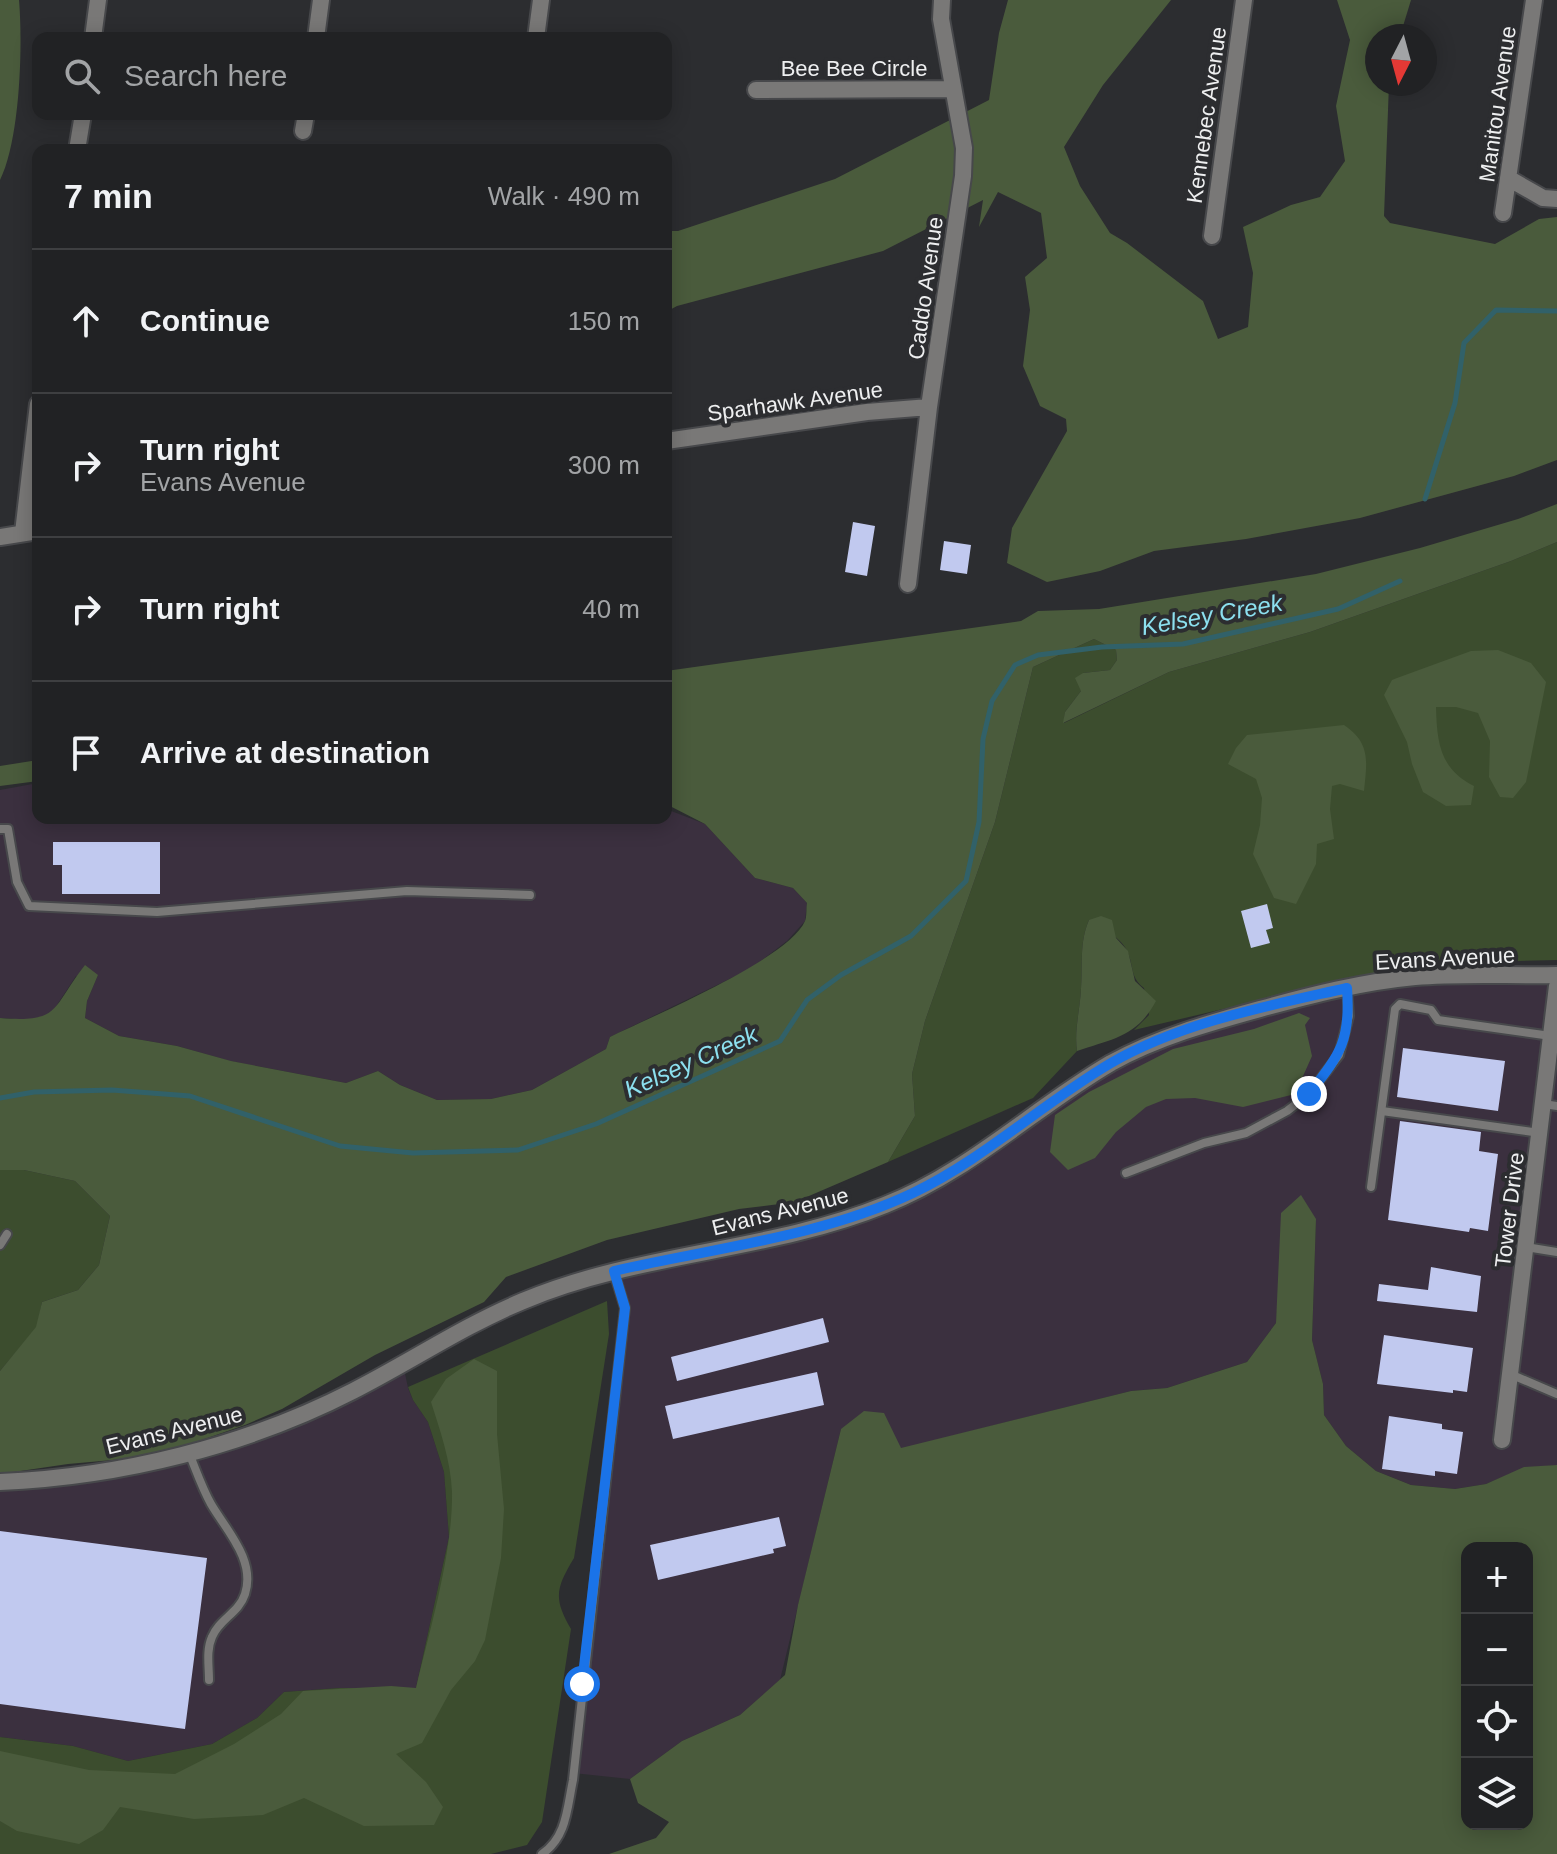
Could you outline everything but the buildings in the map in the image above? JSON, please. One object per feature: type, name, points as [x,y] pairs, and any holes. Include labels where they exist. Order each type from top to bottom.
[{"type":"street","points":[[94,32],[98,0]]},
{"type":"street","points":[[317,32],[321,0]]},
{"type":"street","points":[[537,32],[541,0]]},
{"type":"street","name":"Caddo Avenue","points":[[908,584],[929,407],[963,176],[964,148],[941,19],[942,0]]},
{"type":"street","name":"Kennebec Avenue","points":[[1212,236],[1244,0]]},
{"type":"street","name":"Manitou Avenue","points":[[1503,213],[1534,0]]},
{"type":"street","name":"Bee Bee Circle","points":[[756,90],[953,89]]},
{"type":"street","points":[[78,144],[82,120]]},
{"type":"street","points":[[303,131],[305,120]]},
{"type":"street","points":[[1508,178],[1543,198],[1557,199]]},
{"type":"street","name":"Sparhawk Avenue","points":[[672,440],[867,412],[929,407]]},
{"type":"street","points":[[0,537],[31,532]]},
{"type":"street","name":"Evans Avenue","points":[[0,1482],[112,1470],[188,1452],[287,1421],[352,1392],[495,1314],[569,1284],[614,1271],[828,1224],[887,1205],[962,1166],[1084,1081],[1144,1046],[1217,1021],[1347,988],[1419,977],[1557,975]]},
{"type":"street","name":"Tower Drive","points":[[1502,1440],[1540,1133],[1551,1105],[1551,1036],[1557,986]]},
{"type":"lane","points":[[0,829],[8,829],[17,882],[29,906],[157,912],[407,891],[530,895]]},
{"type":"lane","points":[[1126,1173],[1204,1143],[1246,1133],[1287,1111],[1309,1094],[1339,1055],[1349,1016],[1347,988]]},
{"type":"lane","points":[[1371,1187],[1395,1009],[1400,1004],[1431,1010],[1438,1020],[1551,1036]]},
{"type":"lane","points":[[1382,1111],[1540,1133]]},
{"type":"lane","points":[[0,1245],[7,1234]]},
{"type":"lane","points":[[1526,1247],[1557,1252]]},
{"type":"lane","points":[[542,1854],[563,1832],[573,1780],[625,1308],[614,1271]]},
{"type":"lane","points":[[1510,1374],[1557,1394]]},
{"type":"lane","points":[[188,1452],[211,1504],[236,1540],[246,1572],[246,1592],[236,1612],[212,1635],[208,1650],[209,1680]]},
{"type":"shaded area","points":[[32,784],[32,824],[672,824],[672,811],[705,824],[755,878],[793,888],[807,903],[805,921],[787,941],[750,969],[610,1037],[606,1049],[532,1090],[491,1099],[437,1100],[400,1085],[378,1071],[346,1083],[119,1036],[85,1018],[87,1001],[98,975],[76,976],[51,1014],[31,1020],[0,1018],[0,790]]},
{"type":"shaded area","points":[[1557,975],[1557,1465],[1524,1468],[1486,1484],[1455,1489],[1411,1485],[1376,1471],[1346,1446],[1324,1415],[1323,1384],[1312,1340],[1316,1219],[1279,1286],[1276,1323],[1247,1362],[1167,1388],[1131,1391],[900,1449],[841,1429],[780,1680],[740,1715],[682,1741],[630,1779],[573,1773],[625,1308],[614,1271],[887,1205],[1144,1046],[1362,984]]},
{"type":"shaded area","points":[[403,1364],[408,1388],[428,1422],[444,1472],[449,1537],[416,1688],[284,1692],[257,1718],[212,1744],[128,1761],[73,1746],[0,1737],[0,1482],[213,1446]]},
{"type":"green space","points":[[0,0],[19,0],[21,42],[16,118],[7,163],[0,180]]},
{"type":"green space","points":[[1008,0],[1171,0],[1103,85],[1064,147],[1080,186],[1110,233],[1203,301],[1218,339],[1248,327],[1253,273],[1243,227],[1291,205],[1320,197],[1345,161],[1336,106],[1350,40],[1337,0],[1411,0],[1404,24],[1365,24],[1365,96],[1389,96],[1384,216],[1390,223],[1495,244],[1539,219],[1557,217],[1557,460],[1514,476],[1360,518],[1246,539],[1154,551],[1100,571],[1047,582],[1007,563],[1012,528],[1067,431],[1066,419],[1040,406],[1023,366],[1030,310],[1025,277],[1047,258],[1041,213],[998,192],[979,227],[983,200],[883,251],[672,309],[672,231],[835,179],[989,100],[999,33]]},
{"type":"green space","points":[[1557,504],[1557,542],[1310,632],[1169,672],[1063,723],[1065,712],[1081,691],[1075,678],[1083,673],[1110,670],[1117,660],[1116,650],[1094,639],[1033,667],[995,822],[925,1021],[912,1074],[915,1116],[888,1162],[795,1202],[739,1209],[607,1240],[506,1277],[484,1302],[375,1355],[282,1409],[245,1425],[190,1444],[124,1459],[0,1474],[0,1371],[36,1327],[42,1302],[78,1290],[99,1265],[110,1216],[75,1181],[24,1170],[0,1170],[0,1018],[45,1015],[60,1002],[85,965],[98,975],[87,1001],[85,1018],[119,1036],[346,1083],[378,1071],[400,1085],[437,1100],[491,1099],[532,1090],[606,1049],[610,1037],[747,969],[794,936],[806,919],[807,903],[793,888],[755,878],[705,824],[672,807],[672,670],[1021,621],[1038,611],[1099,609],[1316,574],[1518,519]]},
{"type":"green space","points":[[1557,542],[1557,960],[1517,961],[1316,987],[1134,1030],[1149,1015],[1144,988],[1134,976],[1122,943],[1089,920],[1083,946],[1077,1051],[1033,1098],[888,1162],[915,1116],[912,1074],[925,1021],[995,822],[1033,667],[1094,639],[1116,650],[1117,660],[1110,670],[1083,673],[1081,691],[1065,712],[1064,723],[1169,672],[1310,632]]},
{"type":"green space","points":[[1498,650],[1531,663],[1546,682],[1526,782],[1513,798],[1500,797],[1489,777],[1490,741],[1478,713],[1456,707],[1436,707],[1439,743],[1447,763],[1474,786],[1471,805],[1446,806],[1423,792],[1407,742],[1384,695],[1392,680],[1397,678],[1471,651]]},
{"type":"green space","points":[[1344,725],[1363,746],[1366,762],[1364,791],[1340,784],[1332,786],[1330,809],[1334,839],[1317,844],[1316,864],[1296,904],[1274,898],[1253,854],[1262,798],[1256,779],[1228,764],[1247,735]]},
{"type":"green space","points":[[32,761],[32,782],[0,786],[0,766]]},
{"type":"green space","points":[[1101,916],[1112,920],[1116,938],[1128,951],[1135,981],[1156,1001],[1149,1013],[1132,1029],[1077,1051],[1084,937],[1089,920]]},
{"type":"green space","points":[[1299,1013],[1310,1018],[1305,1025],[1312,1056],[1295,1094],[1243,1107],[1195,1098],[1166,1099],[1146,1107],[1116,1132],[1095,1158],[1068,1170],[1050,1152],[1055,1115],[1089,1092],[1173,1049],[1254,1029]]},
{"type":"green space","points":[[0,1170],[24,1170],[75,1181],[110,1216],[99,1265],[78,1290],[42,1302],[37,1327],[0,1371]]},
{"type":"green space","points":[[1301,1195],[1316,1219],[1312,1340],[1323,1384],[1324,1415],[1346,1446],[1376,1471],[1411,1485],[1455,1489],[1486,1484],[1524,1467],[1557,1465],[1557,1854],[609,1854],[656,1838],[669,1822],[638,1803],[630,1779],[682,1741],[740,1715],[785,1675],[798,1605],[841,1429],[864,1411],[884,1413],[901,1448],[1131,1391],[1167,1388],[1247,1362],[1276,1323],[1281,1213]]},
{"type":"green space","points":[[607,1301],[609,1334],[574,1558],[563,1577],[559,1593],[561,1609],[571,1629],[542,1822],[527,1845],[491,1854],[0,1854],[0,1737],[73,1746],[128,1761],[212,1744],[257,1718],[284,1692],[416,1688],[449,1537],[444,1472],[428,1422],[408,1387]]},
{"type":"green space","points":[[474,1359],[497,1371],[497,1434],[504,1509],[501,1558],[485,1640],[475,1661],[451,1690],[422,1743],[396,1754],[426,1782],[443,1807],[434,1825],[364,1826],[304,1798],[263,1815],[194,1819],[120,1807],[103,1830],[79,1844],[17,1831],[0,1821],[0,1751],[89,1770],[175,1774],[234,1744],[281,1714],[303,1691],[391,1686],[416,1688],[440,1590],[451,1515],[450,1469],[431,1402],[446,1379]]},
{"type":"waterway","name":"Kelsey Creek","points":[[1425,499],[1455,403],[1464,343],[1496,310],[1557,311]]},
{"type":"waterway","name":"Kelsey Creek","points":[[0,1098],[34,1092],[112,1090],[190,1096],[340,1146],[413,1153],[518,1150],[596,1124],[780,1041],[807,1000],[841,975],[911,936],[966,881],[979,822],[983,739],[992,701],[1015,665],[1038,655],[1102,647],[1183,644],[1338,609],[1400,581]]},
{"type":"route","points":[[582,1684],[625,1308],[614,1271],[828,1224],[887,1205],[962,1166],[1111,1063],[1144,1046],[1217,1021],[1347,988],[1349,1016],[1346,1036],[1339,1055],[1309,1094]]}]
